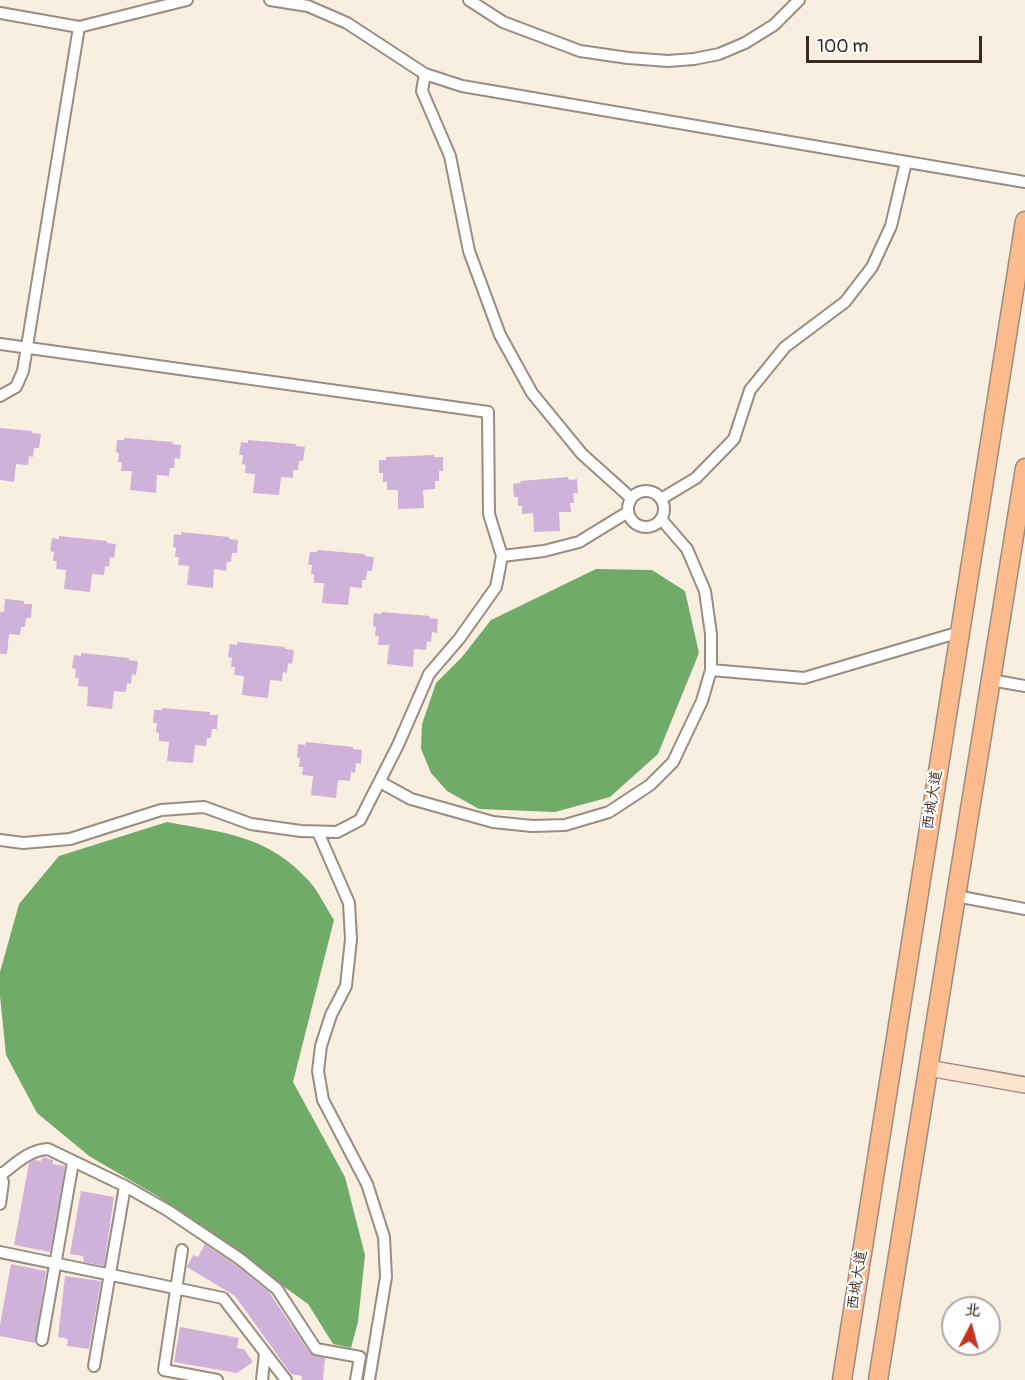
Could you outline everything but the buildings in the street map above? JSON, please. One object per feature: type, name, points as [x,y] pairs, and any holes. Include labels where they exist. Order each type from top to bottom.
[{"type":"highway","name":"西城大道","points":[[842,1380],[1025,221]]},
{"type":"highway","points":[[878,1380],[1025,468]]},
{"type":"street","points":[[0,13],[79,27],[187,0]]},
{"type":"street","points":[[270,0],[308,6],[347,23],[426,74],[462,86],[1025,182]]},
{"type":"street","points":[[469,0],[503,22],[580,51],[668,61],[719,54],[745,43],[774,25],[799,0]]},
{"type":"street","points":[[0,396],[16,387],[24,371],[79,27]]},
{"type":"street","points":[[426,74],[422,91],[450,156],[469,251],[500,335],[532,393],[582,454],[631,498]]},
{"type":"street","points":[[661,499],[696,478],[734,439],[750,390],[778,355],[785,347],[845,302],[872,267],[891,226],[906,162]]},
{"type":"street","points":[[0,344],[488,412],[489,514],[502,556],[496,587],[459,639],[429,674],[380,782],[360,820],[337,832],[318,832],[251,824],[204,807],[161,810],[70,839],[23,843],[0,840]]},
{"type":"street","points":[[643,491],[656,494],[661,499],[664,506],[660,519],[655,524],[642,526],[630,518],[628,512],[631,498],[643,491]]},
{"type":"street","points":[[502,556],[544,551],[579,542],[628,512]]},
{"type":"street","points":[[380,782],[411,799],[494,822],[532,826],[566,825],[609,812],[650,785],[673,762],[702,700],[711,670],[711,634],[705,591],[687,549],[660,519]]},
{"type":"street","points":[[711,670],[804,678],[960,632]]},
{"type":"street","points":[[991,680],[1025,686]]},
{"type":"street","points":[[318,832],[349,903],[351,939],[346,986],[331,1015],[321,1046],[318,1071],[323,1100],[367,1184],[384,1237],[386,1277],[369,1380]]},
{"type":"street","points":[[956,896],[1025,909]]},
{"type":"street","points":[[928,1068],[1025,1084]]},
{"type":"street","points":[[0,1204],[3,1182],[0,1174],[39,1150],[48,1149],[125,1186],[176,1216],[268,1280],[287,1303],[316,1349],[360,1357],[356,1380]]},
{"type":"street","points":[[42,1340],[73,1162]]},
{"type":"street","points":[[94,1366],[125,1186]]},
{"type":"street","points":[[182,1250],[164,1370],[217,1380]]},
{"type":"street","points":[[0,1252],[223,1298],[286,1380]]},
{"type":"street","points":[[262,1380],[265,1353]]},
{"type":"green space","points":[[596,569],[652,570],[685,591],[699,653],[658,754],[610,797],[555,812],[479,809],[447,791],[431,773],[421,749],[422,724],[436,683],[462,657],[491,620]]},
{"type":"green space","points":[[167,822],[244,838],[278,854],[309,881],[334,920],[293,1082],[345,1177],[365,1255],[358,1322],[351,1348],[333,1344],[308,1304],[159,1197],[89,1156],[37,1113],[6,1055],[0,972],[19,904],[59,856]]}]
